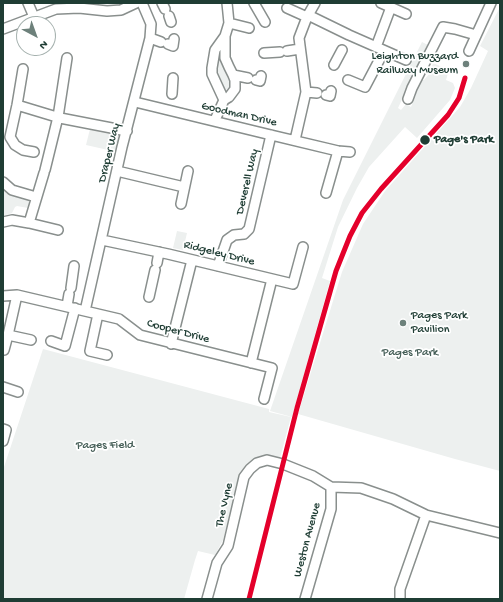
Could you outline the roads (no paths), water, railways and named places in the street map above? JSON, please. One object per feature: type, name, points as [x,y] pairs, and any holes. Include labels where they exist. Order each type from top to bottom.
[{"type":"street","points":[[28,3],[34,16]]},
{"type":"street","points":[[37,16],[79,5],[106,11],[121,10],[136,3]]},
{"type":"street","name":"Draper Way","points":[[85,310],[150,38],[151,24],[142,3]]},
{"type":"street","points":[[215,120],[224,100],[235,89],[235,80],[225,58],[225,36],[229,23],[227,3]]},
{"type":"street","points":[[295,140],[306,92],[299,38],[315,3]]},
{"type":"street","points":[[381,3],[406,14]]},
{"type":"street","points":[[469,51],[491,3]]},
{"type":"street","points":[[254,4],[265,22]]},
{"type":"street","points":[[348,80],[365,86],[380,49],[392,7]]},
{"type":"street","points":[[287,8],[308,16],[345,43],[380,49],[406,60]]},
{"type":"street","points":[[229,23],[249,28]]},
{"type":"street","points":[[3,29],[16,24]]},
{"type":"street","points":[[408,100],[443,27],[455,29],[476,36]]},
{"type":"street","points":[[224,100],[214,80],[212,68],[215,50],[225,36]]},
{"type":"street","points":[[150,38],[168,42]]},
{"type":"street","points":[[334,65],[345,43]]},
{"type":"street","points":[[264,53],[300,49]]},
{"type":"street","points":[[29,223],[45,172],[58,117],[66,58]]},
{"type":"street","points":[[23,69],[10,137],[15,145],[23,150],[34,152]]},
{"type":"street","points":[[233,75],[255,78]]},
{"type":"street","points":[[171,102],[173,78]]},
{"type":"street","points":[[306,92],[325,93]]},
{"type":"street","name":"Goodman Drive","points":[[135,102],[171,102],[215,120],[338,151],[350,152]]},
{"type":"street","points":[[17,105],[58,117],[127,131]]},
{"type":"street","name":"Deverell Way","points":[[218,266],[227,240],[234,235],[244,234],[249,229],[271,135]]},
{"type":"street","points":[[326,193],[338,151]]},
{"type":"street","points":[[117,171],[184,187]]},
{"type":"street","points":[[181,204],[188,171]]},
{"type":"street","points":[[3,182],[12,190],[36,197]]},
{"type":"street","points":[[3,222],[12,220],[58,230]]},
{"type":"street","name":"Ridgeley Drive","points":[[102,240],[160,252],[293,284],[303,247]]},
{"type":"street","points":[[149,296],[160,252]]},
{"type":"street","points":[[171,344],[192,260]]},
{"type":"street","points":[[51,342],[66,346],[71,307],[70,291],[74,266]]},
{"type":"street","points":[[251,363],[272,279]]},
{"type":"street","points":[[4,350],[17,295]]},
{"type":"street","name":"Cooper Drive","points":[[3,296],[17,295],[119,319],[140,335],[171,344],[272,368],[264,398]]},
{"type":"street","points":[[98,314],[90,351],[107,355]]},
{"type":"street","points":[[8,335],[32,340]]},
{"type":"street","points":[[3,387],[18,392]]},
{"type":"street","points":[[3,429],[6,430],[3,440]]},
{"type":"street","name":"The Vyne","points":[[207,599],[217,563],[228,546],[244,477],[250,469],[257,463],[267,460],[283,464],[313,476],[331,487]]},
{"type":"street","points":[[331,487],[361,488],[393,499],[426,515],[500,533]]},
{"type":"street","name":"Weston Avenue","points":[[305,599],[331,508],[331,487]]},
{"type":"street","points":[[400,599],[400,590],[426,515]]},
{"type":"place","name":"Leighton Buzzard Railway Museum","points":[[466,64]]},
{"type":"place","name":"Page's Park","points":[[425,140]]},
{"type":"place","name":"Pages Park Pavilion","points":[[403,323]]},
{"type":"park label","name":"Pages Park","points":[[410,353]]},
{"type":"park label","name":"Pages Field","points":[[105,446]]}]
